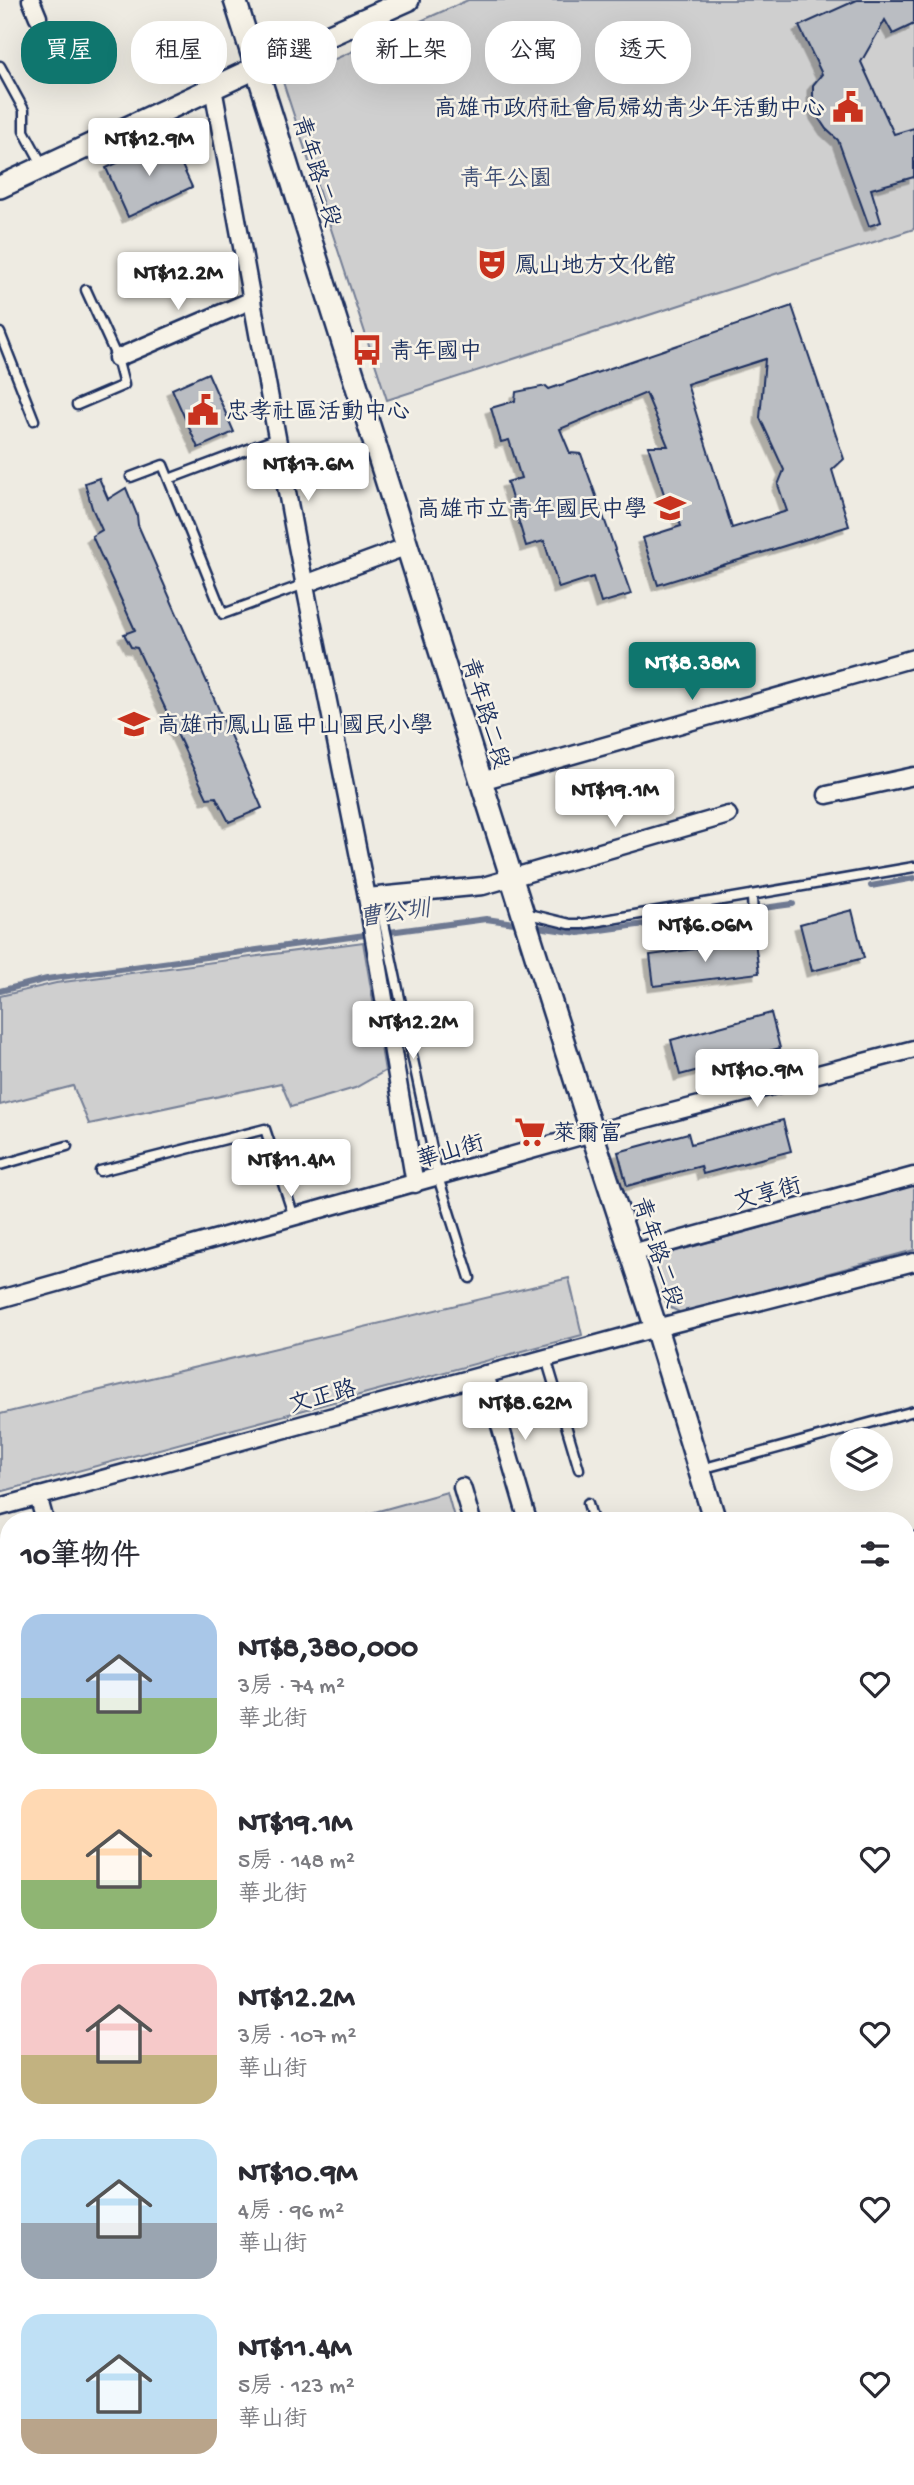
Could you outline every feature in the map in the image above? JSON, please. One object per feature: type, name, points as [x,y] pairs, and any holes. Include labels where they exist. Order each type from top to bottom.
[{"type":"street","points":[[31,0],[38,17]]},
{"type":"street","name":"青年路二段","points":[[235,0],[242,21]]},
{"type":"street","points":[[337,32],[408,0]]},
{"type":"street","points":[[0,187],[241,75]]},
{"type":"street","name":"青年路二段","points":[[263,84],[511,879],[656,1328],[712,1512]]},
{"type":"street","points":[[213,88],[305,584],[381,942],[415,1184]]},
{"type":"street","points":[[117,358],[252,300]]},
{"type":"street","points":[[305,584],[408,546]]},
{"type":"street","points":[[481,781],[914,658]]},
{"type":"street","points":[[827,795],[914,776]]},
{"type":"street","points":[[372,896],[483,886],[728,815]]},
{"type":"street","name":"華山街","points":[[0,1299],[592,1133],[914,1049]]},
{"type":"street","name":"文享街","points":[[632,1253],[914,1176]]},
{"type":"street","points":[[656,1328],[914,1262]]},
{"type":"street","name":"文正路","points":[[0,1507],[656,1328]]},
{"type":"street","points":[[485,1374],[525,1512]]},
{"type":"street","points":[[462,1487],[469,1512]]},
{"type":"street","points":[[38,1496],[42,1512]]},
{"type":"lane","points":[[0,66],[24,110],[24,131],[43,167]]},
{"type":"lane","points":[[77,405],[124,385],[117,358],[86,290]]},
{"type":"lane","points":[[0,333],[34,420]]},
{"type":"lane","points":[[169,479],[278,438]]},
{"type":"lane","points":[[131,477],[163,465],[223,614],[305,584]]},
{"type":"lane","points":[[522,912],[570,925],[582,924],[914,867]]},
{"type":"lane","points":[[752,895],[753,922]]},
{"type":"lane","points":[[381,942],[438,1177],[470,1278]]},
{"type":"lane","points":[[100,1171],[265,1129],[293,1217]]},
{"type":"lane","points":[[0,1165],[68,1146]]},
{"type":"lane","points":[[546,1358],[579,1469]]},
{"type":"lane","points":[[699,1469],[914,1411]]},
{"type":"lane","points":[[588,1503],[590,1512]]},
{"type":"green space","name":"青年公園","points":[[468,0],[914,0],[914,229],[387,400],[284,84],[337,84],[337,58],[351,52],[351,84],[471,84],[471,21],[421,21]]},
{"type":"green space","points":[[363,942],[385,1071],[355,1088],[291,1107],[281,1083],[89,1124],[73,1086],[0,1105],[0,996],[56,983]]},
{"type":"green space","points":[[914,1185],[914,1250],[681,1313],[667,1306],[655,1263],[666,1254]]},
{"type":"green space","points":[[569,1278],[582,1335],[0,1492],[0,1414]]},
{"type":"green space","points":[[447,1492],[453,1512],[375,1512]]},
{"type":"building","name":"高雄市政府社會局婦幼青少年活動中心","points":[[857,0],[914,0],[914,24],[893,34],[885,20],[861,62],[894,134],[914,128],[914,177],[871,189],[881,222],[869,226],[838,140],[816,114],[813,85],[822,74],[799,26]]},
{"type":"building","points":[[170,139],[192,187],[128,217],[106,168]]},
{"type":"building","points":[[792,306],[844,459],[832,470],[849,526],[658,585],[643,538],[681,526],[671,495],[665,497],[648,446],[668,446],[646,393],[560,429],[570,453],[581,454],[631,594],[601,603],[593,577],[559,588],[544,541],[526,546],[507,482],[521,478],[509,440],[501,442],[491,408],[515,401],[516,392],[546,386],[549,389]],"holes":[[[765,359],[760,418],[784,470],[778,485],[787,511],[732,528],[687,384]]]},
{"type":"building","name":"忠孝社區活動中心","points":[[208,373],[234,432],[198,448],[172,389]]},
{"type":"building","points":[[99,478],[108,499],[126,488],[137,515],[138,525],[262,808],[229,822],[216,797],[207,798],[137,648],[131,647],[124,634],[135,630],[92,536],[102,530],[85,483]]},
{"type":"building","points":[[852,910],[864,958],[812,971],[800,924]]},
{"type":"building","points":[[755,941],[759,973],[654,986],[650,955]]},
{"type":"building","points":[[771,1013],[780,1048],[680,1075],[671,1040]]},
{"type":"building","points":[[783,1120],[791,1151],[703,1174],[701,1166],[627,1186],[618,1152],[688,1133],[691,1144]]},
{"type":"waterway","name":"曹公圳","points":[[871,886],[914,878]]},
{"type":"waterway","name":"曹公圳","points":[[531,926],[579,933],[793,904]]},
{"type":"waterway","name":"曹公圳","points":[[382,933],[486,919],[521,924]]},
{"type":"waterway","name":"曹公圳","points":[[0,991],[47,979],[372,934]]},
{"type":"place","name":"高雄市政府社會局婦幼青少年活動中心","points":[[848,107]]},
{"type":"place","name":"鳳山地方文化館","points":[[492,264]]},
{"type":"place","name":"青年國中","points":[[367,350]]},
{"type":"place","name":"忠孝社區活動中心","points":[[203,410]]},
{"type":"place","name":"高雄市立青年國民中學","points":[[670,508]]},
{"type":"place","name":"高雄市鳳山區中山國民小學","points":[[134,724]]},
{"type":"place","name":"萊爾富","points":[[530,1132]]}]
